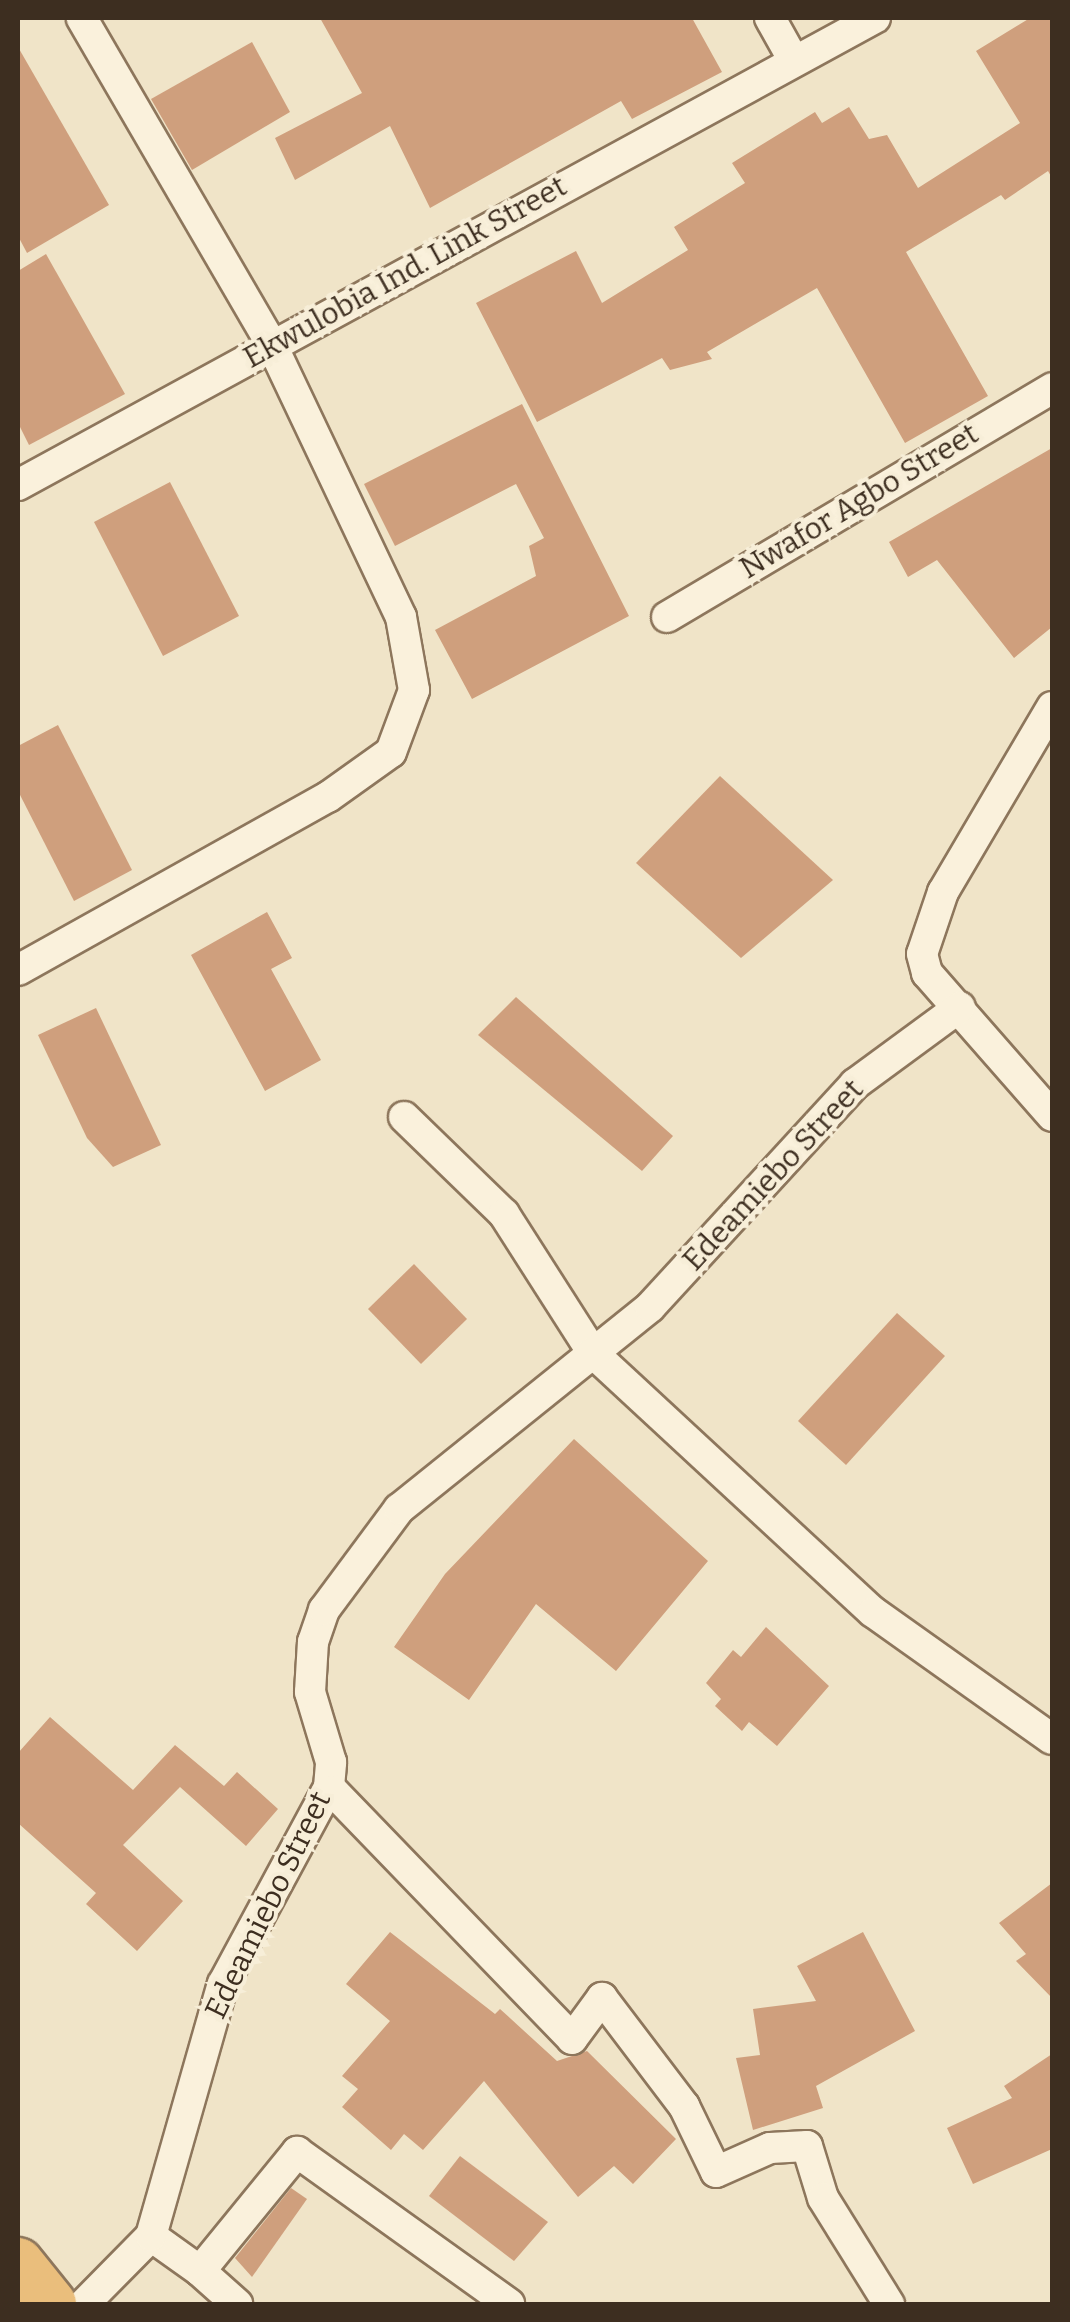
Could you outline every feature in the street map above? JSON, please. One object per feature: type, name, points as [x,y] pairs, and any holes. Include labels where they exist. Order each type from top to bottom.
[{"type":"highway","points":[[18,2263],[51,2304]]},
{"type":"street","points":[[18,970],[328,797],[391,752],[414,690],[401,617],[272,345],[82,18]]},
{"type":"street","points":[[770,18],[794,61]]},
{"type":"street","name":"Ekwulobia Ind. Link Street","points":[[18,486],[875,18]]},
{"type":"street","name":"Nwafor Agbo Street","points":[[667,617],[1052,388]]},
{"type":"street","points":[[1052,707],[923,936],[927,973],[1052,1116]]},
{"type":"street","name":"Edeamiebo Street","points":[[84,2304],[151,2236],[223,1984],[329,1787],[331,1762],[310,1692],[312,1642],[324,1610],[399,1509],[650,1306],[856,1084],[960,1008]]},
{"type":"street","points":[[404,1116],[504,1214],[593,1353],[872,1612],[1052,1739]]},
{"type":"street","points":[[329,1787],[572,2039],[602,1998],[684,2106],[716,2172],[770,2148],[807,2146],[823,2198],[890,2304]]},
{"type":"street","points":[[200,2271],[297,2152],[509,2304]]},
{"type":"street","points":[[151,2236],[237,2304]]},
{"type":"building","points":[[320,18],[692,18],[722,72],[632,119],[621,101],[430,208],[390,126],[295,180],[275,138],[362,93]]},
{"type":"building","points":[[1030,18],[1052,18],[1052,178],[1048,171],[1005,200],[1001,195],[906,252],[988,396],[905,443],[817,288],[707,352],[712,359],[670,370],[662,358],[537,422],[476,303],[576,251],[602,303],[688,250],[674,227],[745,183],[732,163],[815,112],[822,123],[849,107],[869,139],[887,135],[918,188],[1020,123],[976,51]]},
{"type":"building","points":[[252,42],[290,112],[192,170],[151,99]]},
{"type":"building","points":[[18,47],[109,205],[27,253],[18,236]]},
{"type":"building","points":[[46,254],[125,394],[29,445],[18,423],[18,271]]},
{"type":"building","points":[[522,404],[629,616],[472,699],[435,630],[536,576],[529,546],[544,538],[516,484],[395,546],[364,484]]},
{"type":"building","points":[[1052,448],[1052,627],[1014,658],[937,560],[908,577],[889,542]]},
{"type":"building","points":[[170,482],[239,616],[163,656],[94,522]]},
{"type":"building","points":[[58,725],[132,870],[74,901],[18,791],[18,746]]},
{"type":"building","points":[[720,776],[833,880],[741,958],[636,863]]},
{"type":"building","points":[[267,912],[292,958],[271,969],[321,1060],[265,1091],[191,955]]},
{"type":"building","points":[[516,997],[673,1136],[642,1171],[478,1035]]},
{"type":"building","points":[[96,1008],[161,1145],[113,1167],[87,1138],[38,1035]]},
{"type":"building","points":[[414,1264],[467,1319],[421,1364],[368,1309]]},
{"type":"building","points":[[897,1313],[945,1356],[846,1465],[798,1421]]},
{"type":"building","points":[[574,1439],[708,1561],[616,1671],[536,1604],[469,1700],[394,1647],[445,1574]]},
{"type":"building","points":[[766,1627],[829,1686],[777,1746],[749,1722],[742,1731],[715,1706],[721,1699],[706,1683],[733,1650],[741,1657]]},
{"type":"building","points":[[50,1717],[133,1790],[175,1745],[224,1786],[237,1772],[278,1809],[246,1846],[180,1787],[123,1845],[183,1901],[137,1951],[86,1904],[96,1893],[18,1823],[18,1753]]},
{"type":"building","points":[[1052,1883],[1052,1998],[1016,1961],[1026,1954],[999,1923]]},
{"type":"building","points":[[390,1932],[495,2014],[500,2009],[557,2061],[587,2051],[676,2139],[633,2184],[614,2166],[578,2197],[484,2081],[423,2150],[404,2134],[391,2150],[342,2107],[358,2089],[342,2076],[390,2021],[346,1984]]},
{"type":"building","points":[[863,1932],[915,2031],[816,2086],[823,2108],[753,2130],[736,2058],[760,2055],[753,2009],[816,2001],[797,1966]]},
{"type":"building","points":[[1052,2054],[1052,2149],[973,2184],[947,2128],[1012,2098],[1004,2086]]},
{"type":"building","points":[[460,2156],[548,2222],[514,2261],[429,2196]]},
{"type":"building","points":[[291,2188],[307,2199],[252,2277],[235,2258]]}]
